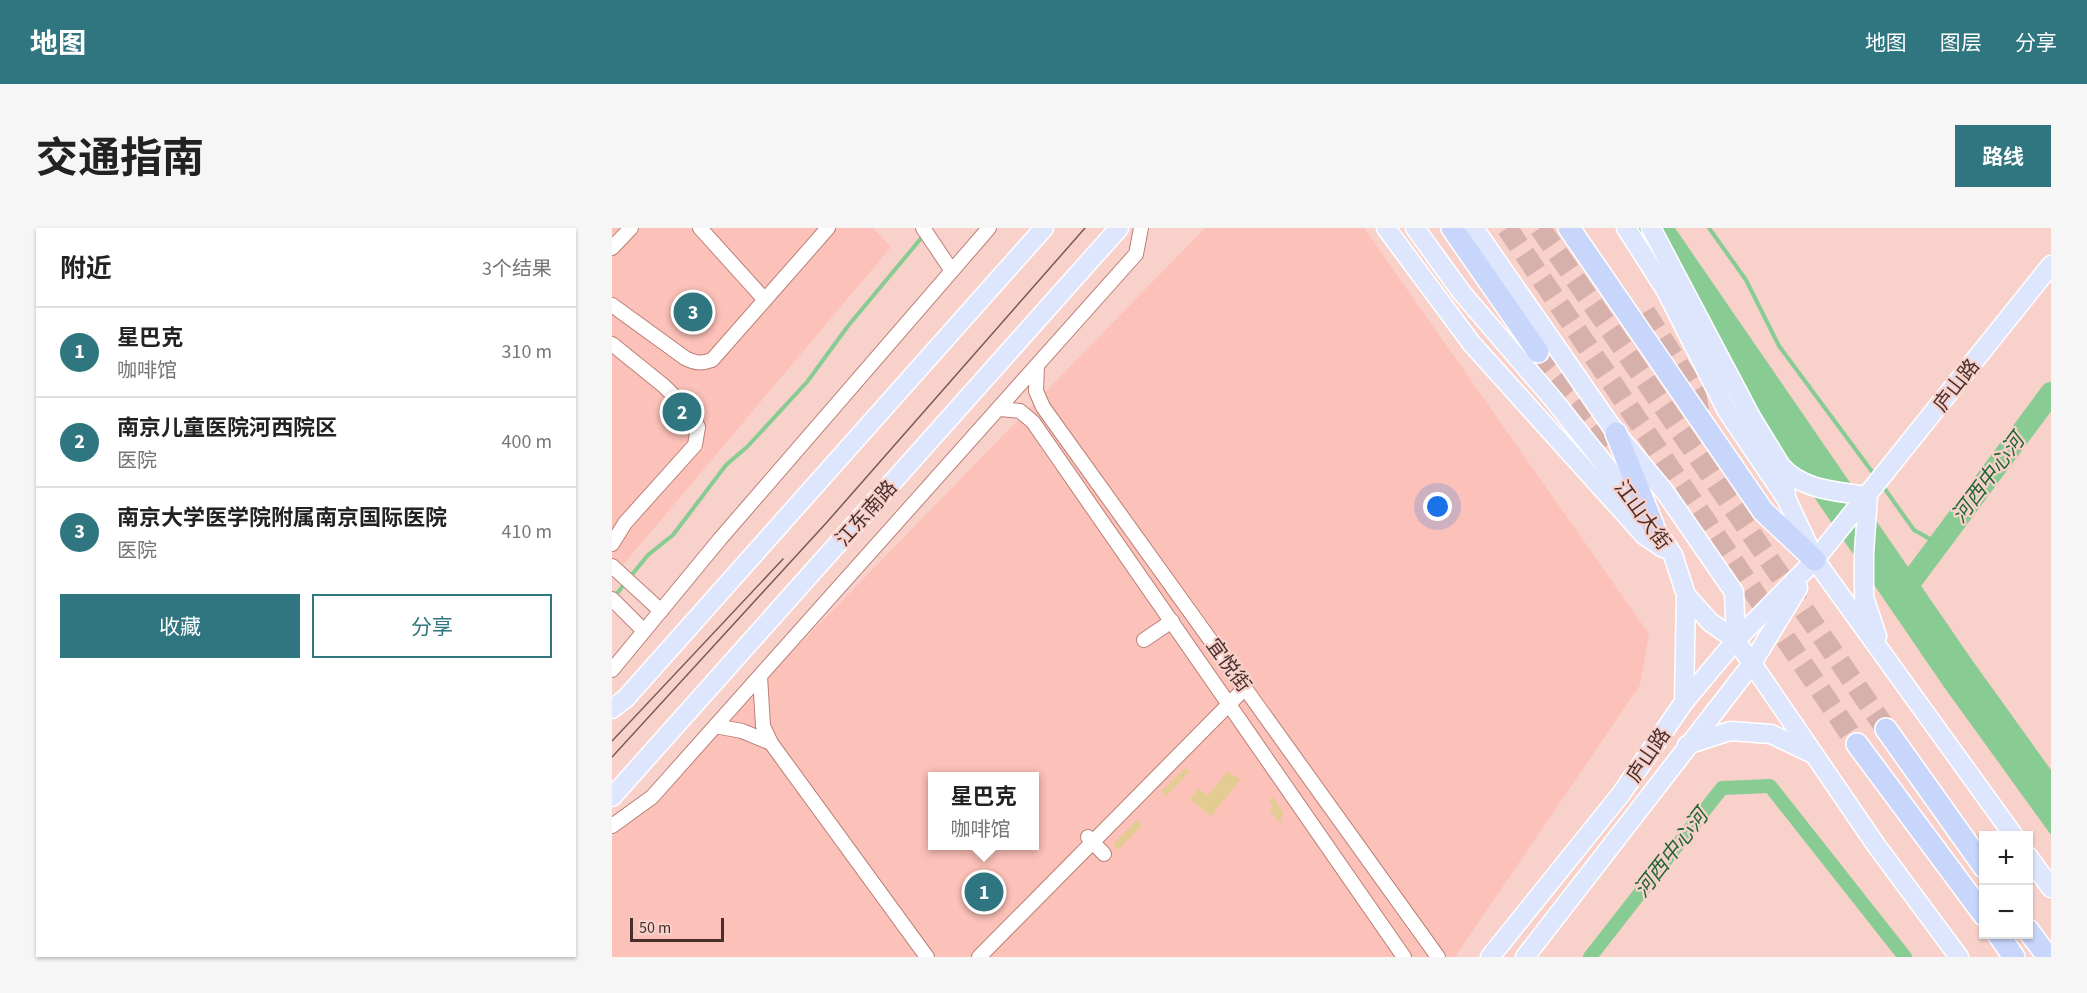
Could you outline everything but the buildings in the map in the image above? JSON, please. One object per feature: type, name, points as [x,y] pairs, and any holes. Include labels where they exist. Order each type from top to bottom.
[{"type":"highway","points":[[1452,228],[1538,352]]},
{"type":"highway","points":[[1569,228],[1763,511],[1815,560]]},
{"type":"highway","points":[[1586,228],[1645,312]]},
{"type":"highway","points":[[1616,433],[1653,525]]},
{"type":"highway","points":[[1886,729],[1979,861]]},
{"type":"highway","points":[[1857,744],[1979,910]]},
{"type":"highway","points":[[2033,937],[2048,957]]},
{"type":"highway","points":[[2001,939],[2014,957]]},
{"type":"main road","points":[[612,709],[626,698],[1044,228]]},
{"type":"main road","name":"江东南路","points":[[612,797],[1119,228]]},
{"type":"main road","points":[[1386,228],[1472,344],[1644,535],[1673,555]]},
{"type":"main road","name":"江山大街","points":[[1415,228],[1462,293],[1552,398],[1653,525],[1673,555],[1686,595],[1710,622],[1736,640],[1812,753],[1959,957]]},
{"type":"main road","points":[[1474,228],[1616,433],[1665,492],[1734,592],[1736,640]]},
{"type":"main road","points":[[1626,228],[1665,289],[1727,411],[1788,500],[1815,560],[2010,831]]},
{"type":"main road","points":[[1651,228],[1751,417],[1781,466],[1792,479],[1812,488],[1868,495],[1864,597],[1884,654]]},
{"type":"main road","name":"庐山路","points":[[1490,957],[1621,794],[1684,702],[1736,640],[1815,560],[2051,264]]},
{"type":"main road","points":[[1781,466],[1788,500]]},
{"type":"main road","name":"庐山路","points":[[1525,957],[1751,665],[1815,560]]},
{"type":"main road","points":[[1684,702],[1686,595]]},
{"type":"main road","points":[[1687,745],[1730,731],[1771,734],[1812,753]]},
{"type":"main road","points":[[2033,863],[2051,888]]},
{"type":"street","points":[[612,248],[631,228]]},
{"type":"street","points":[[700,228],[765,300]]},
{"type":"street","points":[[612,305],[694,363],[712,360],[828,228]]},
{"type":"street","points":[[923,228],[952,271]]},
{"type":"street","points":[[612,670],[989,228]]},
{"type":"street","points":[[612,826],[652,796],[1037,368],[1136,254],[1141,228]]},
{"type":"street","points":[[612,344],[664,386],[690,412],[698,427],[695,445],[626,523],[612,544]]},
{"type":"street","name":"宜悦街","points":[[1037,368],[1036,392],[1042,407],[1438,957]]},
{"type":"street","name":"宜悦街","points":[[1000,409],[1020,411],[1033,422],[1404,957]]},
{"type":"street","points":[[617,570],[661,611]]},
{"type":"street","points":[[615,602],[644,631]]},
{"type":"street","points":[[1144,640],[1172,621]]},
{"type":"street","points":[[760,676],[763,726],[771,743],[927,957]]},
{"type":"street","points":[[979,957],[1089,839],[1245,688]]},
{"type":"street","points":[[715,726],[742,731],[771,743]]},
{"type":"street","points":[[1089,839],[1104,854]]},
{"type":"shaded area","points":[[612,228],[873,228],[891,247],[612,578]]},
{"type":"shaded area","points":[[1205,228],[1364,228],[1649,634],[1640,685],[1455,957],[612,957],[612,837]]},
{"type":"shaded area","points":[[1630,228],[1675,228],[1972,660],[2051,770],[2051,835],[1944,687]]},
{"type":"shaded area","points":[[1185,768],[1189,772],[1166,796],[1161,792]]},
{"type":"shaded area","points":[[1228,771],[1240,780],[1211,816],[1190,799],[1198,789],[1208,795]]},
{"type":"shaded area","points":[[1273,797],[1283,813],[1280,824],[1270,810],[1273,806],[1269,800]]},
{"type":"shaded area","points":[[1137,820],[1142,825],[1118,850],[1113,845]]},
{"type":"waterway","points":[[1709,228],[1746,280],[1779,346],[1876,477]]},
{"type":"waterway","points":[[630,577],[648,555],[673,535],[726,465],[747,447],[807,382],[848,326],[923,236]]},
{"type":"waterway","name":"河西中心河","points":[[1903,592],[2051,393]]},
{"type":"waterway","points":[[1882,485],[1914,530],[1939,544]]},
{"type":"waterway","points":[[615,596],[625,583]]},
{"type":"waterway","name":"河西中心河","points":[[1590,957],[1722,788],[1770,786],[1905,957]]},
{"type":"tunnel","points":[[1507,228],[1857,744]]},
{"type":"tunnel","points":[[1540,228],[1886,729]]},
{"type":"tunnel","points":[[1645,312],[1695,391],[1701,423]]},
{"type":"tunnel","points":[[1538,352],[1607,435],[1624,447]]},
{"type":"tram line","points":[[612,757],[828,521],[1085,228]]},
{"type":"tram line","points":[[612,741],[783,559]]},
{"type":"place","name":"南京大学医学院附属南京国际医院","points":[[693,312]]},
{"type":"place","name":"南京儿童医院河西院区","points":[[682,412]]},
{"type":"place","name":"星巴克","points":[[984,892]]}]
